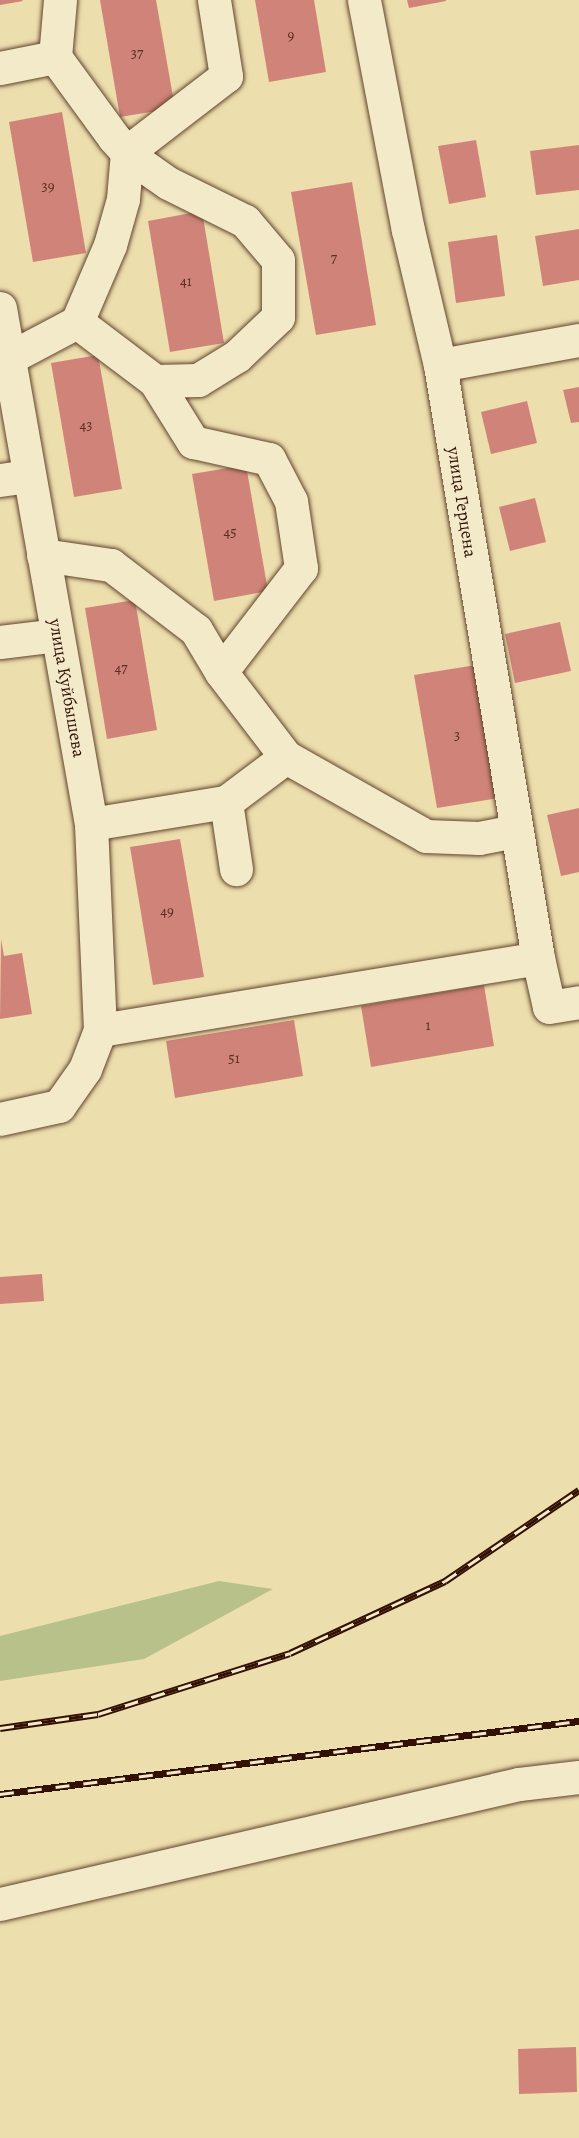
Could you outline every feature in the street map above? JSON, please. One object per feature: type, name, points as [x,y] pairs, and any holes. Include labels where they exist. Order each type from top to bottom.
[{"type":"street","points":[[60,0],[55,57],[127,152],[168,183],[244,221],[278,260],[278,316],[270,324],[237,356],[198,380],[155,381]]},
{"type":"street","points":[[9,358],[76,322],[110,245],[123,199],[127,152],[226,76],[214,0]]},
{"type":"street","name":"улица Герцена","points":[[364,0],[408,230],[440,365],[515,831],[538,958],[564,1004]]},
{"type":"street","points":[[0,68],[55,57]]},
{"type":"street","name":"улица Куйбышева","points":[[0,308],[9,358],[14,478],[43,555],[91,824],[100,1030],[85,1069],[59,1106],[0,1119]]},
{"type":"street","points":[[76,322],[155,381],[193,442],[269,459],[291,501],[301,568],[221,672]]},
{"type":"street","points":[[440,365],[579,340]]},
{"type":"street","points":[[43,555],[111,565],[196,630],[221,672],[286,757],[426,836],[478,838],[515,831]]},
{"type":"street","points":[[0,642],[57,635]]},
{"type":"street","points":[[91,824],[226,802],[286,757]]},
{"type":"street","points":[[226,802],[236,869]]},
{"type":"street","points":[[100,1030],[538,958]]},
{"type":"street","points":[[0,1904],[519,1784],[579,1777]]},
{"type":"green space","points":[[219,1581],[273,1589],[144,1659],[0,1681],[0,1636]]},
{"type":"building","points":[[0,0],[22,0],[23,1],[0,5]]},
{"type":"building","points":[[100,0],[156,0],[175,108],[120,117]]},
{"type":"building","points":[[255,0],[314,0],[326,72],[269,82]]},
{"type":"building","points":[[407,0],[446,0],[446,1],[409,8]]},
{"type":"building","points":[[62,112],[86,253],[33,262],[9,122]]},
{"type":"building","points":[[476,140],[486,197],[449,204],[438,146]]},
{"type":"building","points":[[579,145],[579,190],[536,195],[530,151]]},
{"type":"building","points":[[352,182],[376,325],[316,335],[291,192]]},
{"type":"building","points":[[202,211],[224,343],[170,352],[148,221]]},
{"type":"building","points":[[579,229],[579,280],[543,286],[535,236]]},
{"type":"building","points":[[497,235],[505,296],[456,303],[448,242]]},
{"type":"building","points":[[98,355],[122,489],[74,497],[51,363]]},
{"type":"building","points":[[579,387],[579,422],[571,423],[563,390]]},
{"type":"building","points":[[527,401],[537,443],[491,454],[481,412]]},
{"type":"building","points":[[246,465],[268,591],[214,601],[192,474]]},
{"type":"building","points":[[535,498],[546,542],[510,551],[499,507]]},
{"type":"building","points":[[135,600],[157,730],[107,739],[85,608]]},
{"type":"building","points":[[560,622],[571,671],[515,683],[505,634]]},
{"type":"building","points":[[476,665],[499,798],[437,808],[414,675]]},
{"type":"building","points":[[579,808],[579,872],[561,876],[547,815]]},
{"type":"building","points":[[180,839],[204,977],[153,985],[130,847]]},
{"type":"building","points":[[1,939],[4,956],[22,953],[32,1014],[0,1019]]},
{"type":"building","points":[[484,985],[494,1046],[371,1067],[361,1006]]},
{"type":"building","points":[[294,1020],[303,1076],[175,1098],[166,1041]]},
{"type":"building","points":[[42,1274],[44,1301],[0,1304],[0,1277]]},
{"type":"building","points":[[576,2047],[577,2092],[519,2094],[518,2049]]},
{"type":"railway","points":[[0,1728],[98,1714],[290,1653],[445,1581],[579,1490]]},
{"type":"railway","points":[[0,1794],[579,1721]]}]
